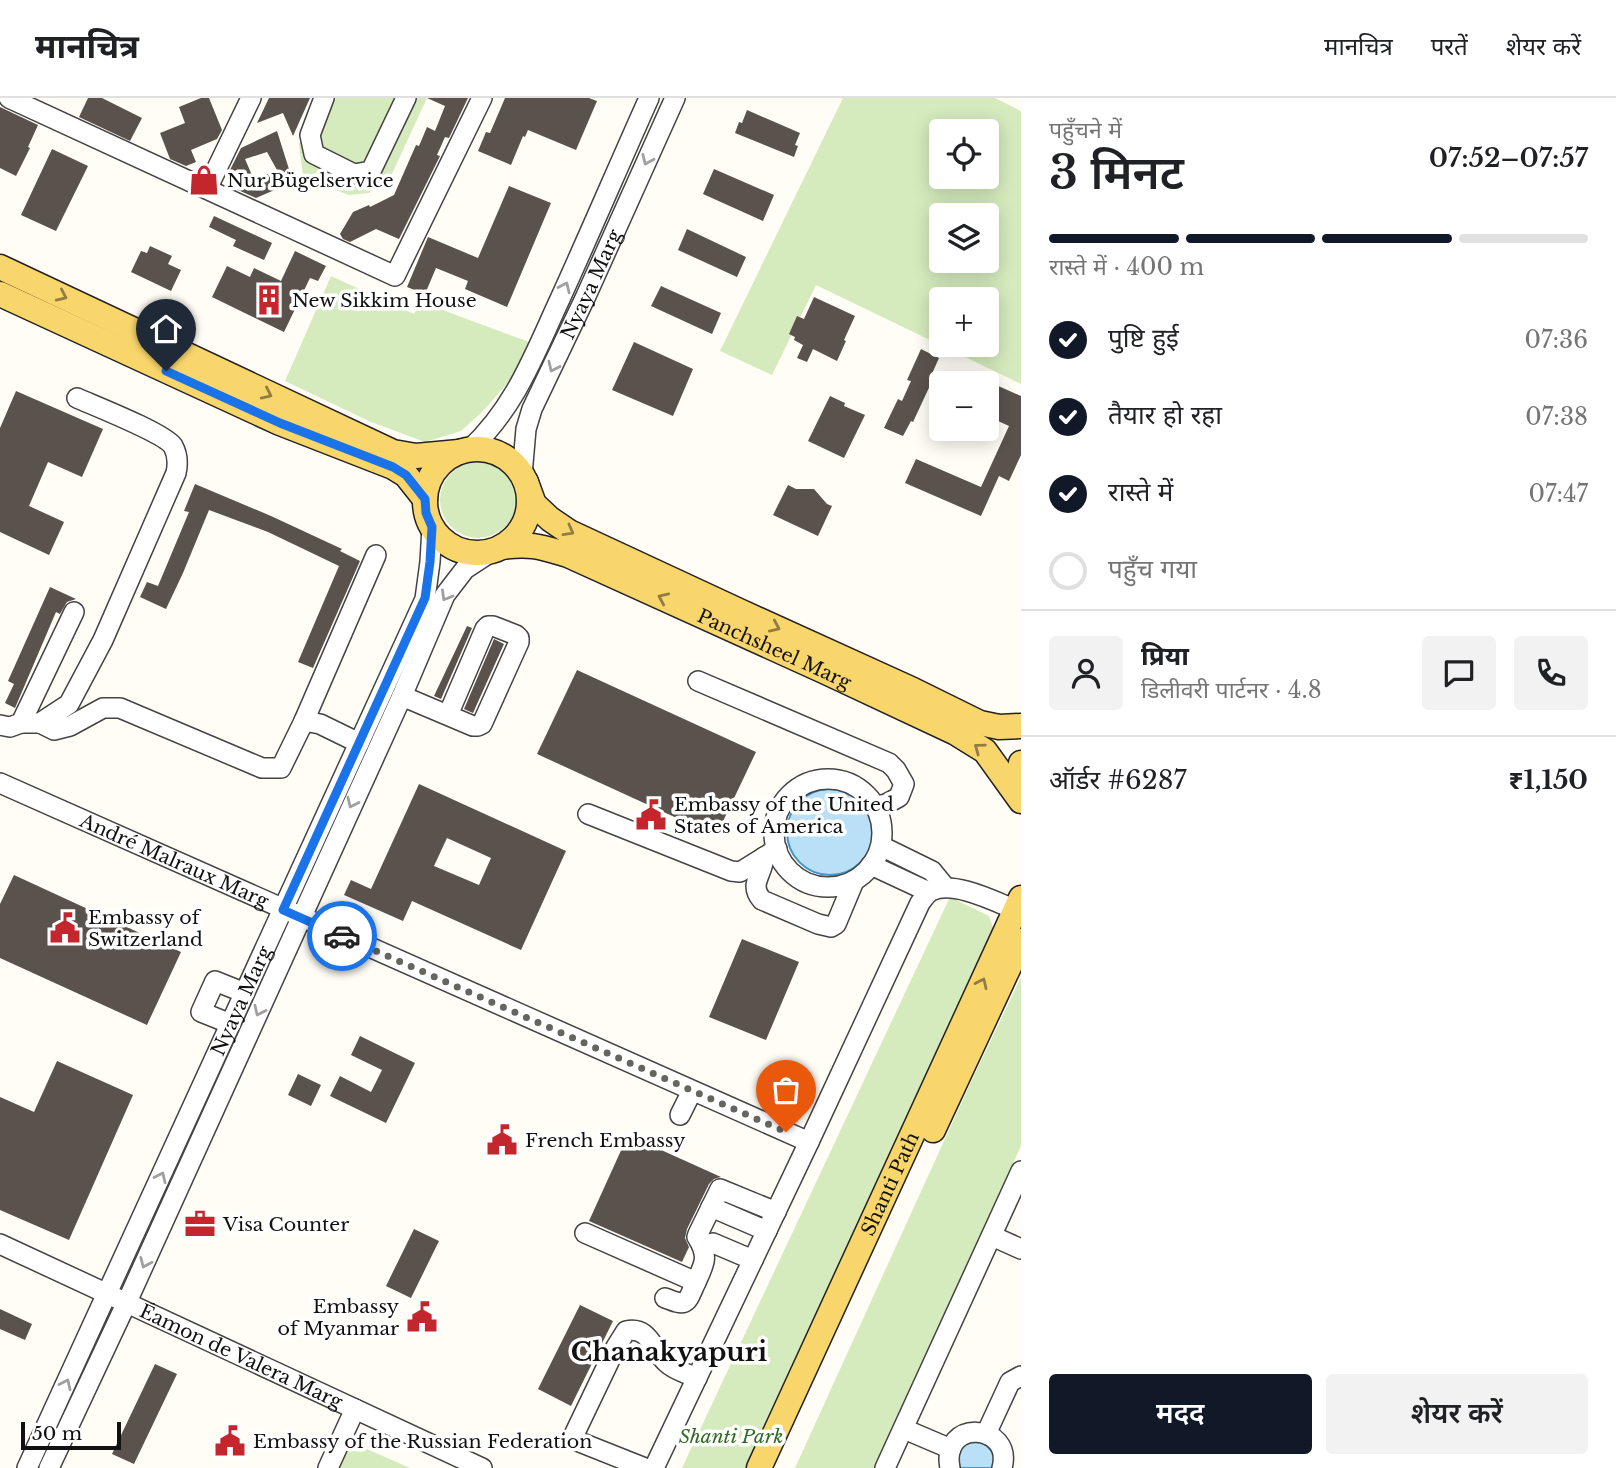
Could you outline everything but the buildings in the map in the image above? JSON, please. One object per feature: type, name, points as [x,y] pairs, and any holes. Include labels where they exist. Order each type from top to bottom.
[{"type":"main road","points":[[0,267],[393,452],[416,456],[484,449],[499,454],[513,463],[524,478],[534,504],[569,532],[981,723],[999,727],[1021,726]]},
{"type":"main road","points":[[0,294],[280,423],[393,467],[406,475],[425,499]]},
{"type":"main road","points":[[464,451],[442,462],[430,479],[425,499],[426,513],[432,527],[443,541],[458,550],[476,553],[498,549],[514,538],[523,526],[528,512],[529,497],[524,478]]},
{"type":"main road","name":"Panchsheel Marg","points":[[498,549],[537,545],[568,555],[826,671],[956,733],[985,751],[1021,799]]},
{"type":"main road","points":[[1021,763],[1021,799]]},
{"type":"main road","name":"Shanti Path","points":[[759,1468],[1018,904]]},
{"type":"main road","name":"Shanti Path","points":[[775,1468],[1021,941]]},
{"type":"street","points":[[9,98],[395,276],[482,98]]},
{"type":"street","points":[[207,189],[251,98]]},
{"type":"street","points":[[324,98],[310,135],[314,154],[354,174],[371,170],[407,98]]},
{"type":"street","name":"Nyaya Marg","points":[[464,451],[485,435],[504,412],[524,377],[649,98]]},
{"type":"street","name":"Nyaya Marg","points":[[524,478],[526,429],[532,409],[675,98]]},
{"type":"street","points":[[0,725],[10,727],[31,723],[69,704],[103,640],[176,473],[178,460],[172,444],[144,428],[77,398]]},
{"type":"street","name":"Nyaya Marg","points":[[49,1468],[127,1304],[292,914],[359,743],[425,598],[432,527]]},
{"type":"street","name":"Nyaya Marg","points":[[27,1468],[245,993],[292,914],[402,696],[445,595],[465,569],[498,549]]},
{"type":"street","points":[[31,723],[54,730],[70,726],[103,708],[120,708],[262,768],[281,768],[376,555]]},
{"type":"street","points":[[31,723],[74,612]]},
{"type":"street","points":[[402,696],[473,726],[482,724],[519,642],[516,635],[492,626],[485,629],[448,715]]},
{"type":"street","points":[[698,681],[889,763],[896,769],[904,784],[900,797],[876,806]]},
{"type":"street","points":[[304,721],[320,724],[359,743]]},
{"type":"street","points":[[588,814],[731,872],[740,872],[771,853],[778,855],[789,870],[804,881],[820,886],[838,886],[854,881],[868,870],[878,856],[883,839],[882,822],[876,806],[865,792],[851,783],[833,778],[814,780],[797,788],[784,801],[776,818],[771,853],[755,884],[756,893],[762,900],[831,927],[836,924],[854,881]]},
{"type":"street","name":"André Malraux Marg","points":[[0,783],[809,1142]]},
{"type":"street","points":[[881,846],[932,871],[937,889]]},
{"type":"street","points":[[872,865],[937,889],[967,891],[1018,904]]},
{"type":"street","points":[[654,1468],[920,903],[937,889]]},
{"type":"street","points":[[231,1024],[201,1012],[215,981],[245,993]]},
{"type":"street","points":[[680,1115],[692,1091]]},
{"type":"street","points":[[885,1468],[1021,1171]]},
{"type":"street","points":[[665,1298],[680,1304],[687,1301],[703,1269],[706,1255],[697,1237],[720,1189],[776,1212]]},
{"type":"street","points":[[711,1208],[767,1231]]},
{"type":"street","points":[[585,1233],[696,1282]]},
{"type":"street","points":[[992,1236],[1021,1250]]},
{"type":"street","points":[[702,1245],[713,1243],[753,1260]]},
{"type":"street","name":"Éamon de Valera Marg","points":[[0,1244],[482,1468]]},
{"type":"street","points":[[645,1468],[572,1439],[616,1347],[626,1331],[635,1329],[643,1332],[668,1365],[697,1378]]},
{"type":"street","points":[[986,1434],[1010,1382],[1021,1376]]},
{"type":"street","points":[[328,1468],[355,1409]]},
{"type":"street","points":[[904,1429],[951,1458],[955,1441],[969,1433],[986,1434],[994,1438],[1000,1446],[1003,1454],[1002,1468]]},
{"type":"green space","points":[[317,98],[427,98],[390,178],[369,193],[349,195],[303,176],[299,144]]},
{"type":"green space","points":[[843,98],[995,98],[1021,111],[1021,384],[999,371],[965,357],[999,357],[999,287],[929,287],[929,340],[816,285],[772,375],[720,351]]},
{"type":"green space","points":[[331,276],[414,314],[421,302],[529,342],[512,378],[482,412],[461,431],[425,442],[371,422],[285,381]]},
{"type":"green space","points":[[478,462],[493,465],[505,473],[513,485],[516,500],[513,515],[505,527],[493,535],[478,538],[463,535],[451,527],[443,515],[440,500],[443,485],[451,473],[463,465]]},
{"type":"green space","name":"Shanti Park","points":[[950,897],[989,916],[993,928],[990,942],[751,1468],[682,1468]]},
{"type":"green space","name":"Shanti Park","points":[[1021,977],[1021,1146],[874,1468],[795,1468],[970,1084]]},
{"type":"green space","points":[[351,1442],[410,1468],[340,1468]]},
{"type":"water","points":[[830,789],[846,793],[860,802],[869,816],[873,832],[869,848],[860,862],[846,871],[830,875],[814,871],[800,862],[791,848],[787,832],[791,816],[800,802],[814,793]]},
{"type":"water","points":[[978,1441],[992,1452],[992,1468],[960,1468],[960,1451],[964,1445]]},
{"type":"way so far","points":[[342,936],[786,1132]]},
{"type":"place","name":"Nur Bügelservice","points":[[204,180]]},
{"type":"place","name":"New Sikkim House","points":[[269,300]]},
{"type":"place","name":"Embassy of the United States of America","points":[[651,815]]},
{"type":"place","name":"Embassy of Switzerland","points":[[65,928]]},
{"type":"place","name":"French Embassy","points":[[502,1140]]},
{"type":"place","name":"Visa Counter","points":[[200,1224]]},
{"type":"place","name":"Embassy of Myanmar","points":[[422,1317]]},
{"type":"place","name":"Embassy of the Russian Federation","points":[[230,1441]]},
{"type":"district","name":"Chanakyapuri","points":[[669,1352]]},
{"type":"route","points":[[166,371],[280,423],[393,467],[406,475],[425,499],[426,513],[432,527],[425,598],[283,910],[342,936]]}]
